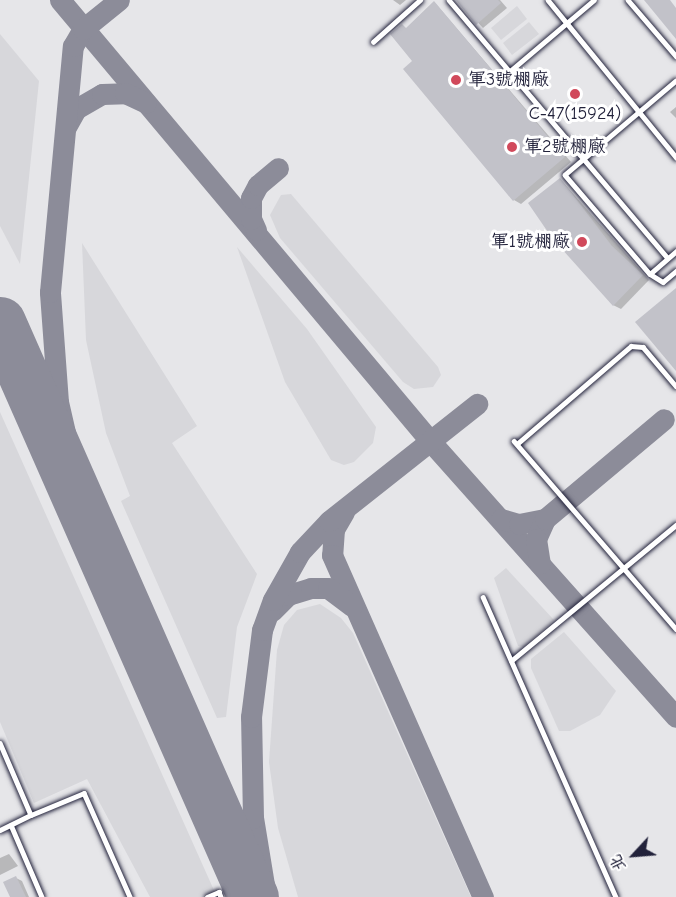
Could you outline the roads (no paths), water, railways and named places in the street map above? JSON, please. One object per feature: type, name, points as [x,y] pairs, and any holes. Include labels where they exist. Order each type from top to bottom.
[{"type":"lane","points":[[373,42],[420,0]]},
{"type":"lane","points":[[449,0],[582,160],[668,258]]},
{"type":"lane","points":[[548,0],[676,157]]},
{"type":"lane","points":[[509,72],[594,0]]},
{"type":"lane","points":[[628,0],[676,57]]},
{"type":"lane","points":[[676,81],[565,175],[650,274],[663,282],[676,271]]},
{"type":"lane","points":[[650,274],[676,251]]},
{"type":"lane","points":[[676,386],[643,347],[631,346],[515,443],[676,629]]},
{"type":"lane","points":[[511,661],[676,525]]},
{"type":"lane","points":[[483,597],[616,897]]},
{"type":"lane","points":[[0,743],[31,815]]},
{"type":"lane","points":[[0,830],[84,793],[130,897]]},
{"type":"lane","points":[[11,825],[42,897]]},
{"type":"lane","points":[[207,897],[219,892],[222,897]]},
{"type":"place","name":"軍3號棚廠","points":[[456,80]]},
{"type":"place","name":"C-47(15924)","points":[[575,94]]},
{"type":"place","name":"軍2號棚廠","points":[[512,147]]},
{"type":"place","name":"軍1號棚廠","points":[[582,242]]}]
